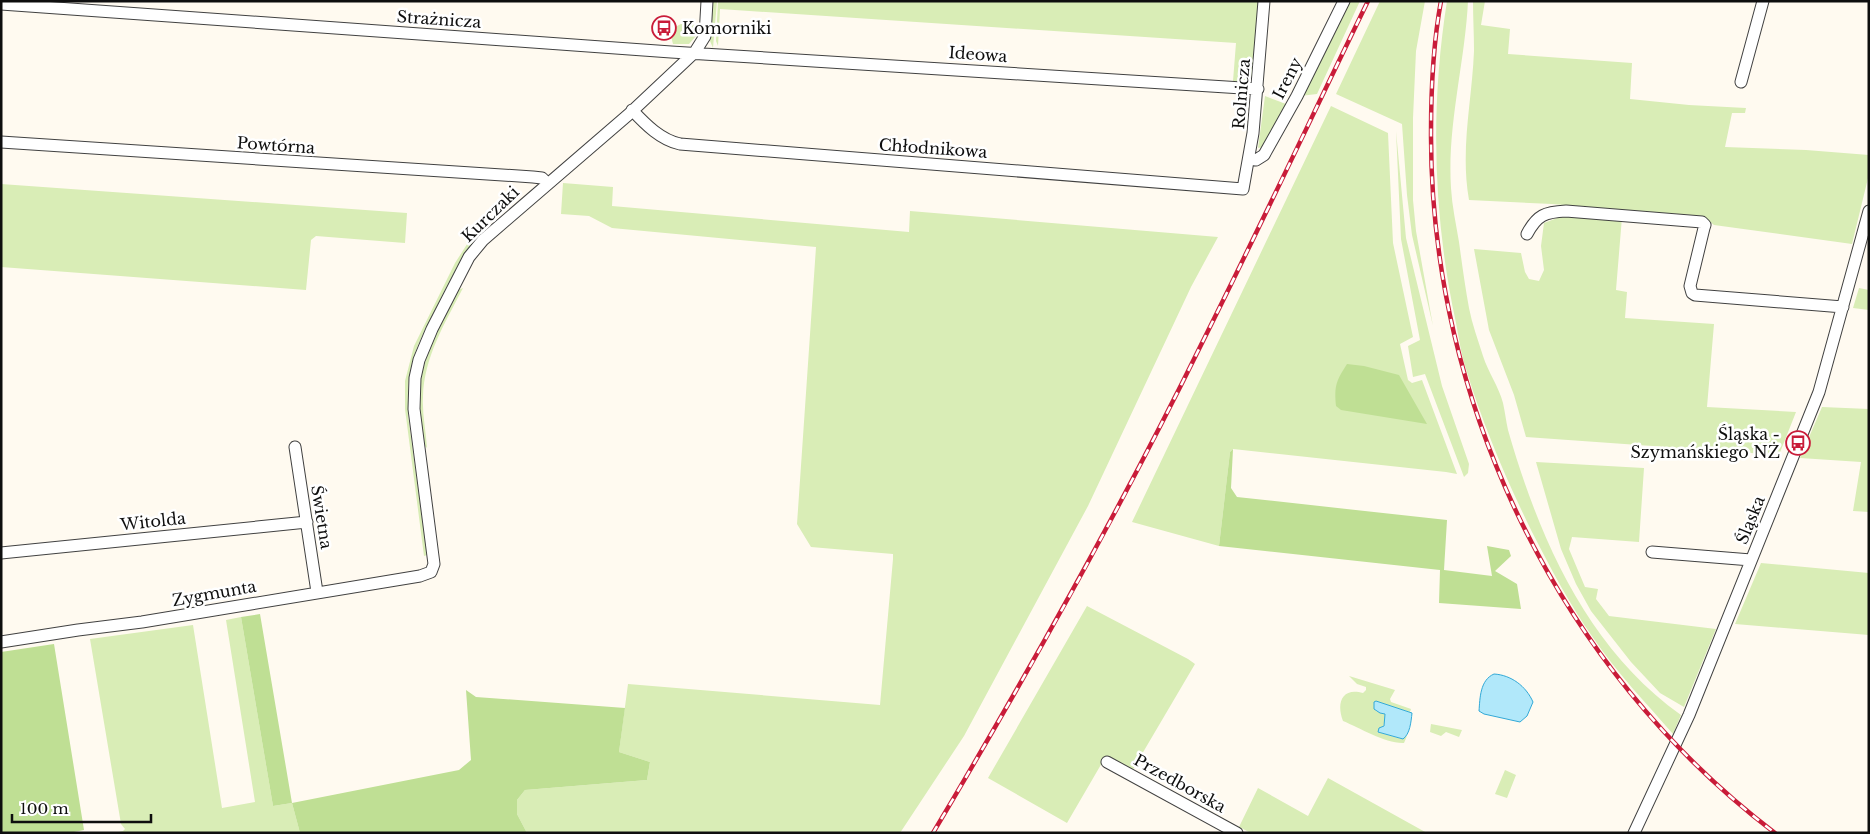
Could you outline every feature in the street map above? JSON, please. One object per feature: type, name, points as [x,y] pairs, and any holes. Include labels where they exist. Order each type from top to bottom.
[{"type":"street","name":"Kurczaki","points":[[431,572],[434,564],[413,392],[419,360],[427,340],[476,247],[495,228],[632,110],[695,52],[705,36],[708,1]]},
{"type":"street","name":"Rolnicza","points":[[1244,189],[1250,159],[1258,89],[1264,1]]},
{"type":"street","name":"Ireny","points":[[1250,159],[1256,160],[1264,155],[1344,1]]},
{"type":"street","points":[[1741,82],[1763,1]]},
{"type":"street","name":"Strażnicza","points":[[1,4],[695,52]]},
{"type":"street","name":"Ideowa","points":[[695,52],[1258,89]]},
{"type":"street","name":"Chłodnikowa","points":[[632,110],[665,140],[680,144],[1244,189]]},
{"type":"street","name":"Powtórna","points":[[1,142],[530,177],[542,178],[547,183]]},
{"type":"street","points":[[1527,234],[1537,219],[1554,212],[1566,211],[1702,222],[1705,225],[1690,286],[1692,293],[1695,295],[1843,306]]},
{"type":"street","name":"Śląska","points":[[1634,833],[1689,715],[1819,392],[1869,211]]},
{"type":"street","name":"Świetna","points":[[295,447],[308,522],[317,592]]},
{"type":"street","name":"Witolda","points":[[1,553],[308,522]]},
{"type":"street","points":[[1652,552],[1751,560]]},
{"type":"street","name":"Zygmunta","points":[[1,642],[142,622],[420,576],[431,572]]},
{"type":"street","name":"Przedborska","points":[[1107,762],[1237,833]]},
{"type":"green space","points":[[712,1],[717,1],[713,48],[710,41]]},
{"type":"green space","points":[[718,1],[1260,1],[1254,72],[1246,81],[1233,81],[1236,43],[720,9],[718,46],[716,41]]},
{"type":"green space","points":[[1348,1],[1360,1],[1317,94],[1300,96]]},
{"type":"green space","points":[[1380,1],[1425,1],[1416,51],[1413,118],[1413,200],[1416,231],[1433,326],[1412,235],[1402,124],[1336,94]]},
{"type":"green space","points":[[1447,1],[1468,1],[1450,164],[1453,208],[1469,308],[1475,332],[1485,362],[1504,406],[1508,430],[1520,471],[1552,550],[1571,588],[1593,624],[1619,657],[1648,688],[1681,715],[1673,734],[1612,664],[1585,626],[1561,587],[1532,532],[1504,472],[1487,431],[1466,369],[1461,352],[1442,243],[1436,162],[1438,82]]},
{"type":"green space","points":[[1473,1],[1485,1],[1481,25],[1510,29],[1508,54],[1632,63],[1630,99],[1746,108],[1745,113],[1732,113],[1725,147],[1869,155],[1869,174],[1852,244],[1714,225],[1703,216],[1552,204],[1469,200],[1466,144],[1474,51]]},
{"type":"green space","points":[[681,24],[697,25],[696,36],[689,44],[673,44],[673,32]]},
{"type":"green space","points":[[1265,96],[1286,104],[1263,147],[1258,148]]},
{"type":"green space","points":[[1331,106],[1388,133],[1393,243],[1413,337],[1400,344],[1408,380],[1412,383],[1422,380],[1457,474],[1233,449],[1230,452],[1219,546],[1132,522]]},
{"type":"green space","points":[[1396,131],[1406,238],[1442,386],[1469,464],[1468,473],[1464,477],[1425,374],[1413,377],[1408,346],[1420,340],[1401,239]]},
{"type":"green space","points":[[563,183],[613,187],[612,206],[909,232],[910,211],[1218,237],[1191,287],[1088,506],[964,736],[900,833],[527,833],[517,814],[517,800],[525,790],[647,780],[650,762],[619,752],[628,684],[880,705],[893,559],[893,554],[811,547],[797,524],[816,247],[612,228],[589,216],[561,214]]},
{"type":"green space","points":[[1,184],[407,213],[405,243],[316,236],[311,240],[306,290],[1,267]]},
{"type":"green space","points":[[1560,217],[1622,217],[1616,290],[1627,292],[1625,318],[1714,324],[1707,407],[1796,412],[1779,455],[1526,437],[1514,395],[1489,330],[1474,249],[1521,253],[1525,272],[1529,279],[1539,281],[1544,270],[1541,246],[1544,223]]},
{"type":"green space","points":[[471,238],[476,238],[454,272],[421,338],[413,360],[409,380],[408,415],[427,555],[424,556],[405,409],[405,381],[414,346],[455,263]]},
{"type":"green space","points":[[463,288],[443,327],[427,368],[423,403],[427,448],[424,445],[419,395],[424,367],[433,341],[458,290]]},
{"type":"green space","points":[[1859,288],[1869,290],[1869,310],[1853,308]]},
{"type":"green space","points":[[1347,364],[1364,366],[1399,375],[1427,424],[1341,410],[1336,406],[1335,393],[1338,379]]},
{"type":"green space","points":[[1822,407],[1869,409],[1869,512],[1853,511],[1861,462],[1800,458]]},
{"type":"green space","points":[[1233,449],[1231,488],[1237,497],[1447,520],[1444,570],[1492,576],[1487,546],[1509,550],[1511,556],[1495,571],[1517,584],[1521,609],[1439,603],[1440,570],[1219,546],[1230,452]]},
{"type":"green space","points":[[1536,462],[1644,468],[1639,542],[1572,537],[1569,549],[1585,587],[1598,589],[1596,599],[1609,616],[1716,629],[1684,707],[1660,693],[1631,662],[1591,611],[1576,584],[1561,549]]},
{"type":"green space","points":[[1761,563],[1869,573],[1869,635],[1735,624]]},
{"type":"green space","points":[[1087,606],[1195,664],[1132,771],[1106,756],[1067,823],[988,778]]},
{"type":"green space","points":[[260,614],[292,803],[273,806],[241,617]]},
{"type":"green space","points":[[241,617],[273,806],[292,803],[300,833],[114,833],[125,829],[121,824],[90,639],[193,625],[222,808],[255,802],[226,620]]},
{"type":"green space","points":[[54,644],[84,830],[69,833],[1,833],[1,652]]},
{"type":"green space","points":[[1349,676],[1395,690],[1390,699],[1391,702],[1411,709],[1410,712],[1376,701],[1374,705],[1376,711],[1385,714],[1384,724],[1378,732],[1402,739],[1407,736],[1404,743],[1389,741],[1343,721],[1340,708],[1342,698],[1350,692],[1363,693],[1366,690],[1366,687],[1357,684]]},
{"type":"green space","points":[[466,690],[476,697],[625,708],[619,752],[650,762],[647,780],[525,790],[517,800],[517,814],[527,833],[300,833],[292,803],[459,770],[471,760]]},
{"type":"green space","points":[[1431,724],[1462,730],[1459,737],[1446,732],[1441,736],[1430,732]]},
{"type":"green space","points":[[1505,770],[1516,775],[1507,798],[1495,794]]},
{"type":"green space","points":[[1328,778],[1427,833],[1251,833],[1239,827],[1258,788],[1308,816]]},
{"type":"water","points":[[1494,674],[1517,682],[1530,696],[1533,702],[1527,716],[1520,722],[1484,714],[1479,711],[1483,685]]},
{"type":"water","points":[[1376,701],[1412,713],[1409,731],[1403,739],[1378,732],[1379,728],[1384,726],[1385,714],[1374,709],[1374,702]]},
{"type":"railway","points":[[933,833],[1038,652],[1138,469],[1222,302],[1368,1]]},
{"type":"railway","points":[[1441,1],[1434,50],[1431,116],[1437,234],[1454,333],[1482,430],[1522,523],[1571,611],[1630,692],[1698,767],[1775,833]]},
{"type":"place","name":"Komorniki","points":[[664,28]]},
{"type":"place","name":"Śląska - Szymańskiego NŻ","points":[[1798,443]]}]
